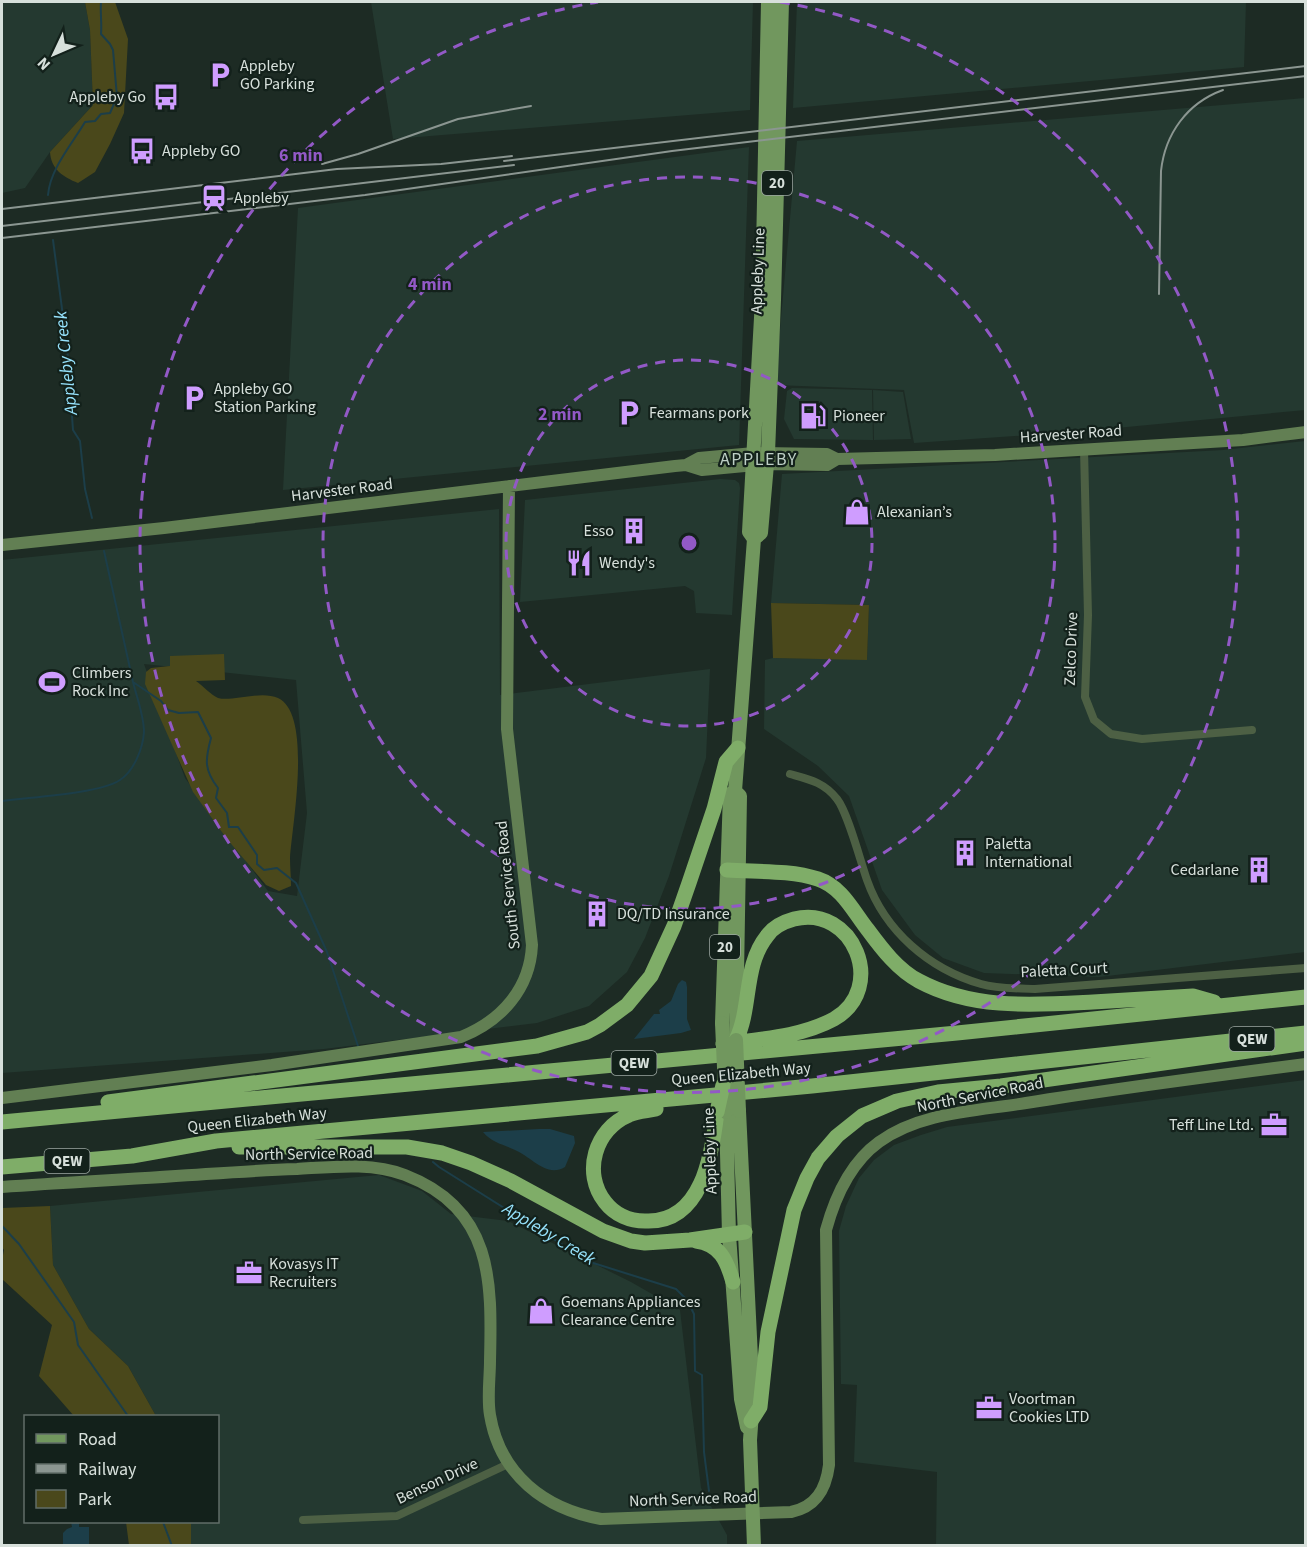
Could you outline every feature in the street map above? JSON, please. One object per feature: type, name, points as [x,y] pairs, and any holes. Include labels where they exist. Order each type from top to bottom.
[{"type":"highway","points":[[46,1118],[69,1107],[537,1046],[587,1032],[614,1016],[641,991],[659,961],[714,811],[726,762],[738,748]]},
{"type":"highway","points":[[733,871],[820,879],[841,894],[884,951],[905,971],[917,980],[940,991],[962,998],[982,1002],[1055,1004],[1193,996],[1222,1004]]},
{"type":"highway","points":[[632,1063],[666,1053],[786,1035],[835,1018],[847,1010],[860,988],[861,965],[852,940],[832,924],[820,919],[800,918],[775,928],[759,946],[753,961],[734,1022],[736,1040]]},
{"type":"highway","name":"Queen Elizabeth Way","points":[[2,1122],[957,1033],[1305,997]]},
{"type":"highway","name":"Queen Elizabeth Way","points":[[2,1167],[132,1156],[216,1141],[812,1086],[1305,1034]]},
{"type":"highway","points":[[752,1421],[760,1407],[768,1332],[794,1210],[818,1158],[837,1136],[862,1116],[897,1101],[938,1092],[1012,1085],[1305,1043]]},
{"type":"highway","points":[[723,1085],[727,1112],[714,1139],[705,1176],[683,1209],[663,1220],[638,1221],[619,1215],[604,1201],[596,1184],[593,1166],[600,1141],[619,1120],[638,1112],[812,1086]]},
{"type":"highway","points":[[132,1156],[214,1148],[407,1147],[442,1153],[471,1162],[617,1237],[645,1243],[690,1240],[737,1233]]},
{"type":"highway","points":[[690,1240],[704,1242],[720,1251],[733,1282]]},
{"type":"main road","name":"Appleby Line","points":[[754,539],[761,534],[762,300],[768,2]]},
{"type":"main road","name":"Appleby Line","points":[[723,1085],[734,1022],[733,871],[740,795],[735,791],[754,539],[749,532],[752,481],[760,459],[782,2]]},
{"type":"main road","name":"Appleby Line","points":[[736,1040],[727,1112],[753,1399],[750,1440],[754,1545]]},
{"type":"main road","name":"Appleby Line","points":[[737,1233],[733,1282],[741,1399],[750,1440]]},
{"type":"street","name":"Harvester Road","points":[[2,545],[686,465],[699,458],[760,459],[827,465],[837,459],[995,455],[1243,440],[1305,432]]},
{"type":"street","name":"Zelco Drive","points":[[1084,449],[1088,615],[1085,697],[1094,720],[1111,734],[1142,739],[1251,730]]},
{"type":"street","name":"Harvester Road","points":[[686,465],[702,470],[731,467],[760,459]]},
{"type":"street","points":[[731,467],[743,472],[752,481]]},
{"type":"street","name":"South Service Road","points":[[2,1098],[272,1065],[461,1036],[488,1023],[517,995],[531,962],[532,945],[507,729],[509,486]]},
{"type":"street","name":"Paletta Court","points":[[790,774],[815,780],[838,800],[873,896],[888,920],[905,940],[947,971],[982,984],[1035,989],[1305,968]]},
{"type":"street","name":"North Service Road","points":[[2,1187],[284,1169],[367,1167],[403,1174],[434,1189],[449,1201],[465,1220],[481,1247],[491,1297],[489,1413],[499,1445],[521,1479],[534,1492],[548,1502],[578,1515],[602,1519],[800,1510],[815,1500],[825,1484],[829,1465],[826,1230],[832,1209],[851,1171],[877,1143],[902,1128],[954,1113],[1110,1089],[1305,1064]]},
{"type":"street","name":"Benson Drive","points":[[303,1520],[397,1516],[510,1463]]},
{"type":"shaded area","points":[[2,2],[85,2],[90,30],[93,105],[50,152],[25,188],[2,193]]},
{"type":"shaded area","points":[[371,2],[753,2],[750,110],[393,139]]},
{"type":"shaded area","points":[[797,2],[1246,2],[1244,67],[793,108]]},
{"type":"shaded area","points":[[1305,98],[1305,410],[1074,432],[914,443],[904,390],[775,385],[797,141]]},
{"type":"shaded area","points":[[749,147],[739,445],[283,490],[298,208]]},
{"type":"shaded area","points":[[792,388],[872,390],[873,440],[794,439],[784,419],[787,391]]},
{"type":"shaded area","points":[[873,390],[903,392],[911,439],[874,440]]},
{"type":"shaded area","points":[[1305,441],[1305,952],[1099,977],[984,973],[943,958],[915,935],[882,890],[849,796],[818,766],[764,729],[765,660],[773,658],[867,659],[869,605],[771,603],[782,474],[1223,450]]},
{"type":"shaded area","points":[[720,479],[735,480],[739,483],[740,488],[732,615],[696,613],[694,591],[685,586],[520,602],[525,500]]},
{"type":"shaded area","points":[[499,509],[500,695],[710,669],[706,758],[669,876],[645,938],[627,972],[589,1006],[537,1023],[324,1049],[2,1073],[2,560]],"holes":[[[144,664],[296,680],[307,813],[297,896],[268,891],[185,778]]]},
{"type":"shaded area","points":[[1305,1080],[1305,1545],[936,1545],[937,1472],[854,1462],[857,1385],[841,1384],[839,1231],[846,1206],[859,1178],[874,1160],[894,1145],[947,1127]]},
{"type":"shaded area","points":[[379,1175],[422,1191],[451,1214],[508,1221],[631,1282],[680,1310],[701,1488],[727,1535],[727,1545],[191,1545],[191,1523],[219,1523],[219,1415],[155,1415],[128,1366],[89,1329],[53,1265],[50,1206]]},
{"type":"green space","points":[[85,2],[115,2],[128,39],[124,113],[95,172],[78,183],[67,178],[55,168],[50,152],[93,105],[90,30]]},
{"type":"green space","points":[[771,603],[869,605],[867,660],[773,658]]},
{"type":"green space","points":[[224,654],[225,680],[196,681],[218,698],[231,699],[263,695],[278,698],[289,708],[295,725],[298,772],[290,858],[291,886],[279,891],[266,885],[227,839],[193,792],[145,684],[146,672],[151,668],[170,666],[170,656]]},
{"type":"green space","points":[[50,1206],[53,1265],[89,1329],[128,1366],[155,1415],[73,1415],[39,1376],[52,1325],[2,1279],[4,1250],[2,1247],[2,1208]]},
{"type":"green space","points":[[126,1523],[191,1523],[191,1545],[129,1545]]},
{"type":"water","points":[[682,980],[686,982],[687,987],[687,1019],[691,1030],[634,1039],[654,1014],[660,1014],[659,1010],[671,1001]]},
{"type":"water","points":[[550,1129],[574,1136],[575,1143],[565,1167],[558,1170],[545,1168],[521,1153],[494,1141],[483,1132]]},
{"type":"water","points":[[71,1523],[79,1523],[79,1527],[89,1527],[89,1545],[63,1545],[63,1533],[72,1527]]},
{"type":"waterway","name":"Appleby Creek","points":[[48,195],[57,166],[85,122],[95,121],[101,114],[110,113],[117,97],[113,50],[101,34],[101,2]]},
{"type":"waterway","name":"Appleby Creek","points":[[53,240],[67,347],[73,430],[80,441],[85,489],[92,518]]},
{"type":"waterway","name":"Appleby Creek","points":[[104,551],[133,682],[161,701],[168,710],[179,713],[198,712],[211,738],[207,759],[208,770],[218,788],[216,798],[227,813],[229,827],[238,827],[257,855],[257,864],[264,870],[277,868],[296,883],[327,952],[358,1046]]},
{"type":"waterway","name":"Appleby Creek","points":[[2,801],[96,789],[110,785],[125,776],[137,759],[144,732],[142,713],[133,682]]},
{"type":"waterway","name":"Appleby Creek","points":[[433,1162],[590,1262],[676,1289],[687,1300],[694,1314],[695,1371],[702,1375],[704,1452],[709,1491]]},
{"type":"waterway","name":"Appleby Creek","points":[[2,1226],[19,1244],[74,1322],[78,1345],[127,1415]]},
{"type":"waterway","name":"Appleby Creek","points":[[163,1523],[172,1546]]},
{"type":"railway","points":[[504,161],[1306,66]]},
{"type":"railway","points":[[2,238],[365,195],[672,151],[1306,76]]},
{"type":"railway","points":[[1159,294],[1163,157],[1180,122],[1199,103],[1223,90]]},
{"type":"railway","points":[[322,164],[358,154],[458,119],[531,106]]},
{"type":"railway","points":[[2,209],[337,169],[441,164],[512,156]]},
{"type":"railway","points":[[2,226],[514,165]]},
{"type":"place","name":"Appleby GO Parking","points":[[220,75]]},
{"type":"place","name":"Appleby Go","points":[[166,97]]},
{"type":"place","name":"Appleby GO","points":[[142,151]]},
{"type":"place","name":"Appleby","points":[[214,198]]},
{"type":"place","name":"Appleby GO Station Parking","points":[[194,398]]},
{"type":"place","name":"Fearmans pork","points":[[629,413]]},
{"type":"place","name":"Pioneer","points":[[813,416]]},
{"type":"place","name":"Alexanian’s","points":[[857,512]]},
{"type":"place","name":"Esso","points":[[634,531]]},
{"type":"place","name":"Wendy's","points":[[579,563]]},
{"type":"place","name":"Climbers Rock Inc","points":[[52,682]]},
{"type":"place","name":"Paletta International","points":[[965,853]]},
{"type":"place","name":"Cedarlane","points":[[1259,870]]},
{"type":"place","name":"DQ/TD Insurance","points":[[597,914]]},
{"type":"place","name":"Teff Line Ltd.","points":[[1274,1125]]},
{"type":"place","name":"Kovasys IT Recruiters","points":[[249,1273]]},
{"type":"place","name":"Goemans Appliances Clearance Centre","points":[[541,1311]]},
{"type":"place","name":"Voortman Cookies LTD","points":[[989,1408]]},
{"type":"district","name":"APPLEBY","points":[[759,459]]}]
